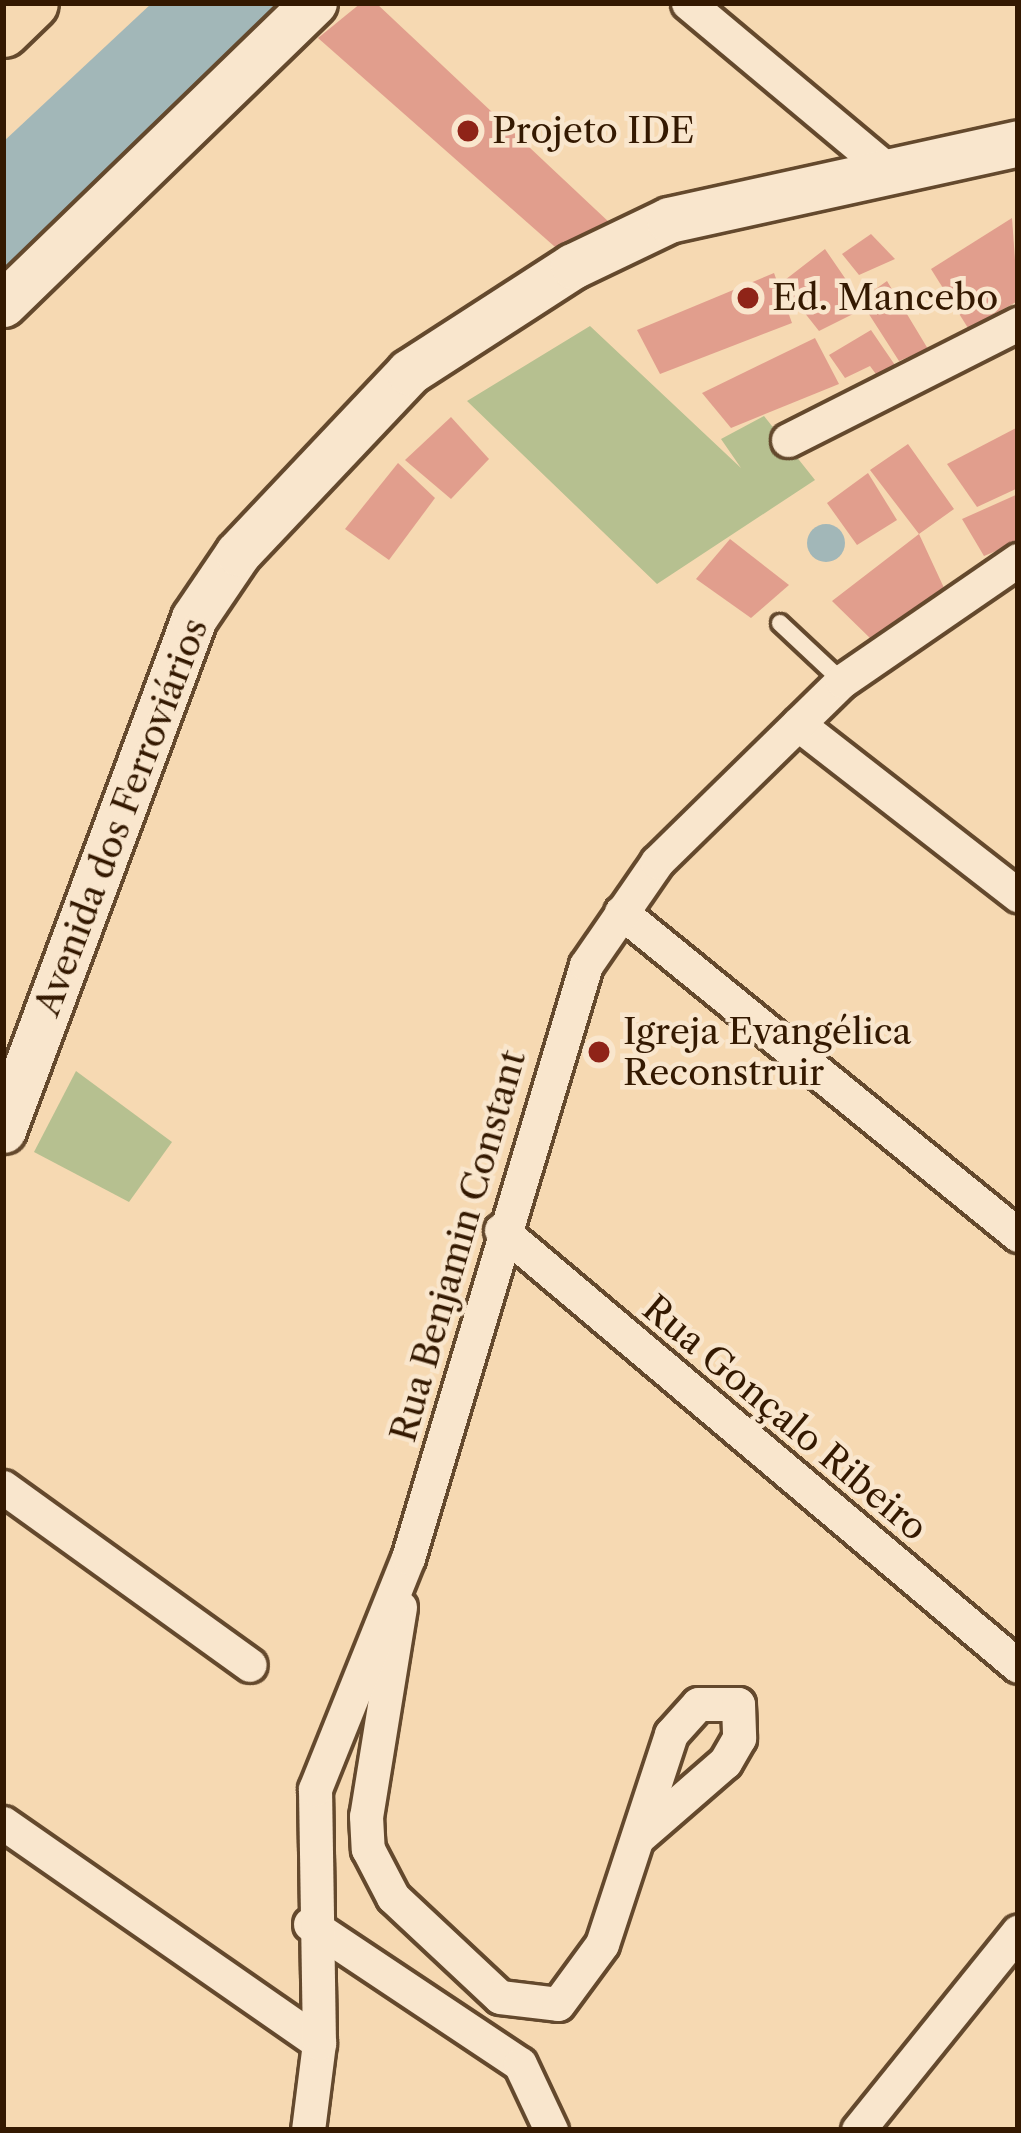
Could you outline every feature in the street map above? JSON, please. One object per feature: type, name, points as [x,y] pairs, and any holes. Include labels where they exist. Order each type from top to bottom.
[{"type":"main road","points":[[3,32],[32,3]]},
{"type":"main road","points":[[3,304],[314,3]]},
{"type":"main road","name":"Avenida dos Ferroviários","points":[[3,1130],[178,653],[238,553],[409,372],[574,266],[669,220],[884,167],[1018,142]]},
{"type":"street","points":[[688,3],[884,167]]},
{"type":"street","points":[[788,440],[1018,324]]},
{"type":"street","name":"Rua Benjamin Constant","points":[[308,2130],[319,2043],[310,1924],[315,1789],[407,1558],[567,1011],[621,912],[692,824],[842,681],[1018,560]]},
{"type":"street","points":[[798,724],[1018,895]]},
{"type":"street","points":[[621,912],[1018,1235]]},
{"type":"street","name":"Rua Gonçalo Ribeiro","points":[[501,1230],[1018,1666]]},
{"type":"street","points":[[3,1487],[250,1665]]},
{"type":"street","points":[[407,1558],[366,1816],[368,1849],[393,1897],[500,1997],[558,2004],[602,1944],[640,1836]]},
{"type":"street","points":[[3,1823],[319,2043]]},
{"type":"street","points":[[310,1924],[520,2064],[543,2092],[551,2130]]},
{"type":"street","points":[[858,2130],[1018,1932]]},
{"type":"lane","points":[[780,623],[842,681]]},
{"type":"green space","points":[[590,326],[741,468],[721,439],[764,416],[815,480],[657,584],[467,401]]},
{"type":"green space","points":[[76,1071],[172,1142],[129,1202],[34,1152]]},
{"type":"shaded area","points":[[152,3],[277,3],[3,280],[3,142]]},
{"type":"shaded area","points":[[826,524],[839,530],[845,543],[839,556],[826,562],[813,556],[807,543],[813,530]]},
{"type":"building","name":"Projeto IDE","points":[[361,3],[376,3],[611,224],[563,254],[318,38]]},
{"type":"building","points":[[1012,218],[1018,301],[968,328],[931,269]]},
{"type":"building","points":[[871,234],[895,259],[859,275],[842,254]]},
{"type":"building","points":[[825,249],[860,300],[887,281],[928,349],[899,361],[865,308],[819,331],[781,283]]},
{"type":"building","name":"Ed. Mancebo","points":[[774,273],[792,323],[660,374],[637,330]]},
{"type":"building","points":[[871,330],[899,371],[881,381],[870,366],[845,378],[829,355]]},
{"type":"building","name":"Ed. Mancebo","points":[[815,338],[839,384],[731,428],[702,393]]},
{"type":"building","points":[[451,417],[489,459],[451,499],[405,460]]},
{"type":"building","points":[[1018,427],[1018,488],[977,507],[947,464]]},
{"type":"building","points":[[908,444],[954,509],[919,534],[870,470]]},
{"type":"building","points":[[398,463],[435,498],[389,560],[345,529]]},
{"type":"building","points":[[868,473],[897,520],[857,545],[827,503]]},
{"type":"building","points":[[1018,494],[1018,542],[984,556],[962,519]]},
{"type":"building","points":[[919,534],[945,590],[872,640],[832,601]]},
{"type":"building","points":[[730,539],[789,585],[751,618],[696,579]]},
{"type":"place","name":"Projeto IDE","points":[[468,131]]},
{"type":"place","name":"Ed. Mancebo","points":[[748,298]]},
{"type":"place","name":"Igreja Evangélica Reconstruir","points":[[599,1052]]}]
